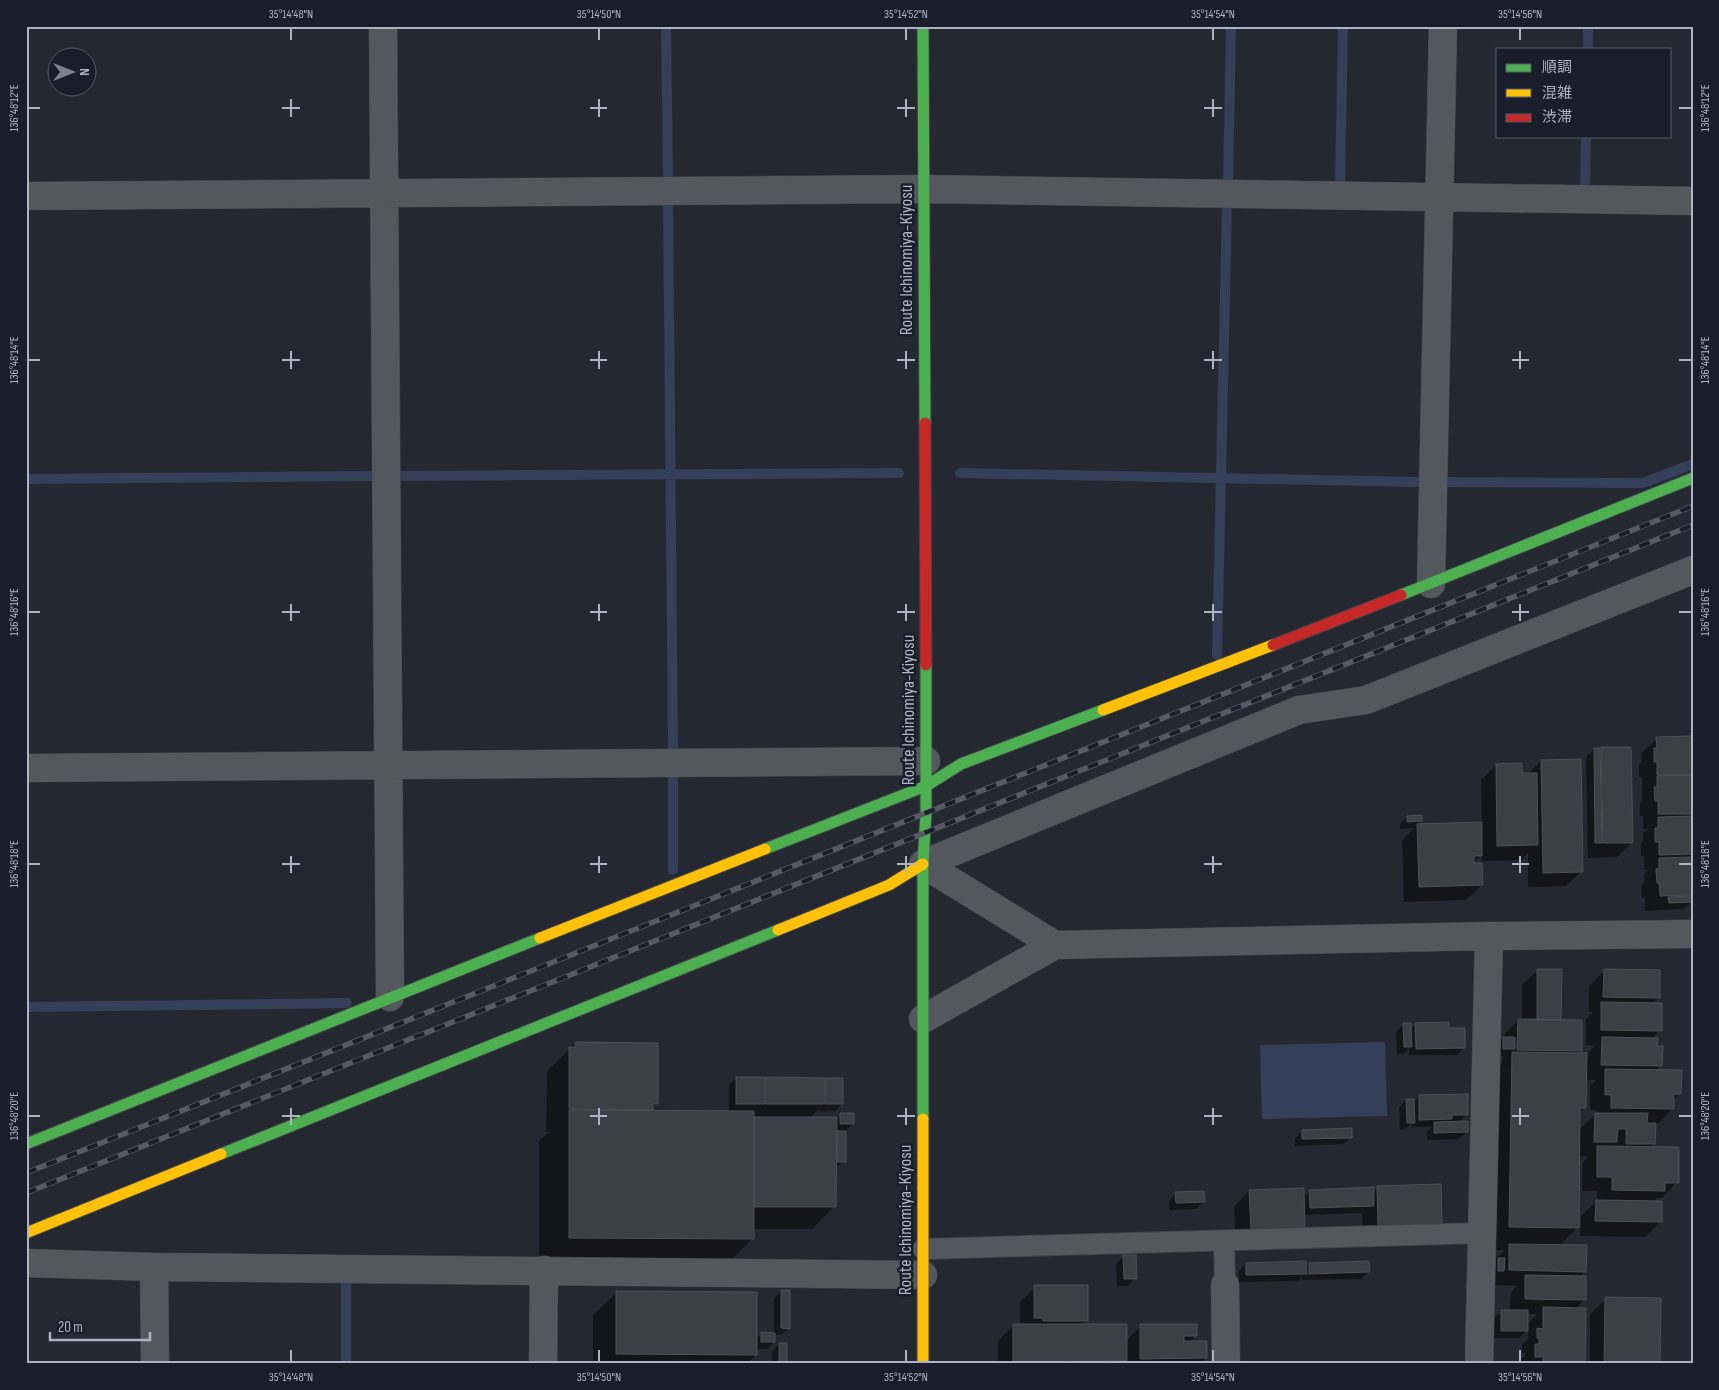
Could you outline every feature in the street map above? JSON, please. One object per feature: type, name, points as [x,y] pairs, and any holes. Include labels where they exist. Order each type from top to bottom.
[{"type":"street","points":[[383,26],[390,997]]},
{"type":"street","name":"Route Ichinomiya-Kiyosu","points":[[923,26],[926,773],[923,864],[922,1019],[923,1364]]},
{"type":"street","points":[[1431,584],[1443,26]]},
{"type":"street","points":[[26,196],[924,189],[1693,201]]},
{"type":"street","points":[[26,1144],[390,997],[926,773],[961,764],[1431,584],[1693,478]]},
{"type":"street","points":[[26,1232],[889,885],[923,864],[1299,710],[1366,700],[1693,570]]},
{"type":"street","points":[[26,768],[388,765],[926,773]]},
{"type":"street","points":[[923,864],[1055,945]]},
{"type":"street","points":[[922,1019],[1055,945],[1489,936],[1693,934]]},
{"type":"street","points":[[1479,1364],[1489,936]]},
{"type":"street","points":[[26,1263],[154,1267],[544,1270],[923,1262]]},
{"type":"street","points":[[154,1267],[155,1364]]},
{"type":"street","points":[[544,1270],[544,1364]]},
{"type":"street","points":[[1224,1284],[1226,1364]]},
{"type":"lane","points":[[923,1262],[1224,1240],[1482,1233]]},
{"type":"lane","points":[[1224,1240],[1224,1284]]},
{"type":"water","points":[[1385,1042],[1387,1116],[1262,1119],[1260,1045]]},
{"type":"building","points":[[1693,736],[1693,775],[1657,775],[1657,762],[1654,762],[1654,748],[1657,748],[1656,737]]},
{"type":"building","points":[[1601,747],[1631,747],[1633,843],[1603,843]]},
{"type":"building","points":[[1594,748],[1600,748],[1602,843],[1595,843]]},
{"type":"building","points":[[1581,759],[1583,872],[1543,873],[1541,760]]},
{"type":"building","points":[[1522,763],[1522,773],[1537,773],[1538,845],[1497,846],[1496,764]]},
{"type":"building","points":[[1693,775],[1693,814],[1658,814],[1658,801],[1655,801],[1654,787],[1657,787],[1657,776]]},
{"type":"building","points":[[1422,815],[1422,821],[1407,822],[1407,816]]},
{"type":"building","points":[[1693,816],[1693,854],[1659,855],[1659,842],[1655,842],[1655,828],[1658,828],[1658,817]]},
{"type":"building","points":[[1482,822],[1482,856],[1474,856],[1474,863],[1482,863],[1483,885],[1419,887],[1417,824]]},
{"type":"building","points":[[1693,857],[1693,895],[1660,896],[1656,869],[1659,868],[1659,858]]},
{"type":"building","points":[[1693,896],[1693,902],[1669,903],[1668,897]]},
{"type":"building","points":[[1537,969],[1562,969],[1561,1020],[1537,1020]]},
{"type":"building","points":[[1604,969],[1660,970],[1660,998],[1603,997]]},
{"type":"building","points":[[1601,1002],[1662,1003],[1662,1031],[1601,1030]]},
{"type":"building","points":[[1518,1019],[1582,1020],[1582,1051],[1517,1050]]},
{"type":"building","points":[[1449,1022],[1449,1028],[1465,1028],[1465,1048],[1416,1049],[1415,1023]]},
{"type":"building","points":[[1403,1023],[1411,1023],[1412,1047],[1404,1047]]},
{"type":"building","points":[[1503,1037],[1515,1037],[1515,1049],[1503,1049]]},
{"type":"building","points":[[1602,1037],[1658,1038],[1657,1046],[1663,1046],[1662,1066],[1601,1065]]},
{"type":"building","points":[[575,1042],[658,1043],[658,1104],[653,1104],[653,1110],[569,1109],[569,1047],[575,1047]]},
{"type":"building","points":[[1512,1052],[1587,1053],[1586,1108],[1580,1108],[1579,1228],[1509,1227]]},
{"type":"building","points":[[1605,1069],[1682,1070],[1681,1094],[1674,1094],[1674,1109],[1611,1108],[1611,1095],[1605,1095]]},
{"type":"building","points":[[736,1077],[765,1077],[765,1104],[736,1104]]},
{"type":"building","points":[[766,1077],[825,1078],[825,1104],[766,1104]]},
{"type":"building","points":[[826,1078],[843,1078],[843,1104],[826,1104]]},
{"type":"building","points":[[1468,1094],[1468,1115],[1452,1115],[1452,1119],[1419,1120],[1419,1095]]},
{"type":"building","points":[[1406,1099],[1414,1099],[1415,1123],[1407,1123]]},
{"type":"building","points":[[569,1110],[754,1111],[754,1239],[569,1238]]},
{"type":"building","points":[[840,1113],[854,1113],[854,1124],[840,1124]]},
{"type":"building","points":[[1595,1113],[1648,1113],[1647,1123],[1656,1123],[1655,1144],[1626,1144],[1626,1129],[1618,1129],[1617,1142],[1594,1142]]},
{"type":"building","points":[[754,1117],[837,1117],[836,1207],[754,1207]]},
{"type":"building","points":[[1468,1121],[1468,1132],[1434,1133],[1434,1122]]},
{"type":"building","points":[[1352,1128],[1352,1138],[1302,1139],[1302,1130]]},
{"type":"building","points":[[837,1131],[846,1131],[846,1162],[837,1162]]},
{"type":"building","points":[[1597,1146],[1679,1147],[1679,1183],[1665,1183],[1665,1191],[1612,1190],[1612,1177],[1597,1177]]},
{"type":"building","points":[[1441,1184],[1442,1226],[1378,1227],[1377,1186]]},
{"type":"building","points":[[1374,1187],[1374,1206],[1310,1208],[1309,1190]]},
{"type":"building","points":[[1304,1188],[1305,1231],[1251,1232],[1249,1190]]},
{"type":"building","points":[[1204,1191],[1205,1202],[1176,1203],[1175,1192]]},
{"type":"building","points":[[1596,1200],[1662,1201],[1662,1222],[1595,1221]]},
{"type":"building","points":[[1509,1244],[1587,1245],[1586,1272],[1509,1270]]},
{"type":"building","points":[[1123,1255],[1136,1255],[1137,1279],[1124,1279]]},
{"type":"building","points":[[1498,1258],[1505,1258],[1504,1271],[1498,1271]]},
{"type":"building","points":[[1306,1261],[1307,1274],[1246,1275],[1246,1263]]},
{"type":"building","points":[[1369,1261],[1370,1272],[1309,1274],[1309,1263]]},
{"type":"building","points":[[1525,1275],[1586,1276],[1586,1300],[1525,1299]]},
{"type":"building","points":[[1034,1285],[1088,1285],[1088,1321],[1043,1321],[1043,1318],[1034,1318]]},
{"type":"building","points":[[781,1290],[790,1290],[790,1329],[781,1328]]},
{"type":"building","points":[[616,1291],[757,1292],[757,1355],[616,1354]]},
{"type":"building","points":[[1605,1297],[1661,1298],[1660,1364],[1604,1364]]},
{"type":"building","points":[[1543,1307],[1586,1308],[1585,1364],[1543,1364],[1543,1357],[1535,1357],[1535,1344],[1539,1344],[1537,1328],[1543,1329]]},
{"type":"building","points":[[1501,1310],[1528,1310],[1528,1331],[1501,1331]]},
{"type":"building","points":[[1013,1324],[1127,1324],[1127,1361],[1013,1362]]},
{"type":"building","points":[[1140,1324],[1197,1324],[1197,1336],[1184,1336],[1184,1341],[1207,1341],[1207,1358],[1140,1359]]},
{"type":"building","points":[[761,1332],[775,1333],[775,1342],[761,1342]]},
{"type":"building","points":[[779,1343],[787,1343],[787,1362],[779,1362]]},
{"type":"building","points":[[1137,1362],[1196,1362],[1196,1364],[1137,1364]]},
{"type":"waterway","points":[[666,26],[668,179]]},
{"type":"waterway","points":[[1228,186],[1231,26]]},
{"type":"waterway","points":[[1340,184],[1343,26]]},
{"type":"waterway","points":[[1588,26],[1588,48]]},
{"type":"waterway","points":[[1585,189],[1586,138]]},
{"type":"waterway","points":[[668,200],[673,750]]},
{"type":"waterway","points":[[1217,655],[1227,204]]},
{"type":"waterway","points":[[1442,482],[1643,483],[1693,464]]},
{"type":"waterway","points":[[396,476],[899,473]]},
{"type":"waterway","points":[[960,473],[1418,482]]},
{"type":"waterway","points":[[26,479],[374,476]]},
{"type":"waterway","points":[[673,771],[673,870]]},
{"type":"waterway","points":[[26,1007],[347,1003]]},
{"type":"waterway","points":[[346,1280],[346,1364]]},
{"type":"railway","points":[[26,1173],[1693,506]]},
{"type":"railway","points":[[26,1193],[1693,525]]},
{"type":"traffic: fast","points":[[923,26],[925,423]]},
{"type":"traffic: fast","points":[[1401,595],[1693,478]]},
{"type":"traffic: fast","points":[[923,1119],[923,864],[926,813],[926,665]]},
{"type":"traffic: fast","points":[[765,849],[926,786],[961,764],[1103,710]]},
{"type":"traffic: fast","points":[[221,1154],[778,930]]},
{"type":"traffic: fast","points":[[26,1144],[540,938]]},
{"type":"traffic: slow","points":[[1103,710],[1273,645]]},
{"type":"traffic: slow","points":[[540,938],[765,849]]},
{"type":"traffic: slow","points":[[778,930],[889,885],[923,864]]},
{"type":"traffic: slow","points":[[923,1119],[923,1364]]},
{"type":"traffic: slow","points":[[26,1233],[221,1154]]},
{"type":"traffic: jam","points":[[925,423],[926,665]]},
{"type":"traffic: jam","points":[[1273,645],[1401,595]]}]
